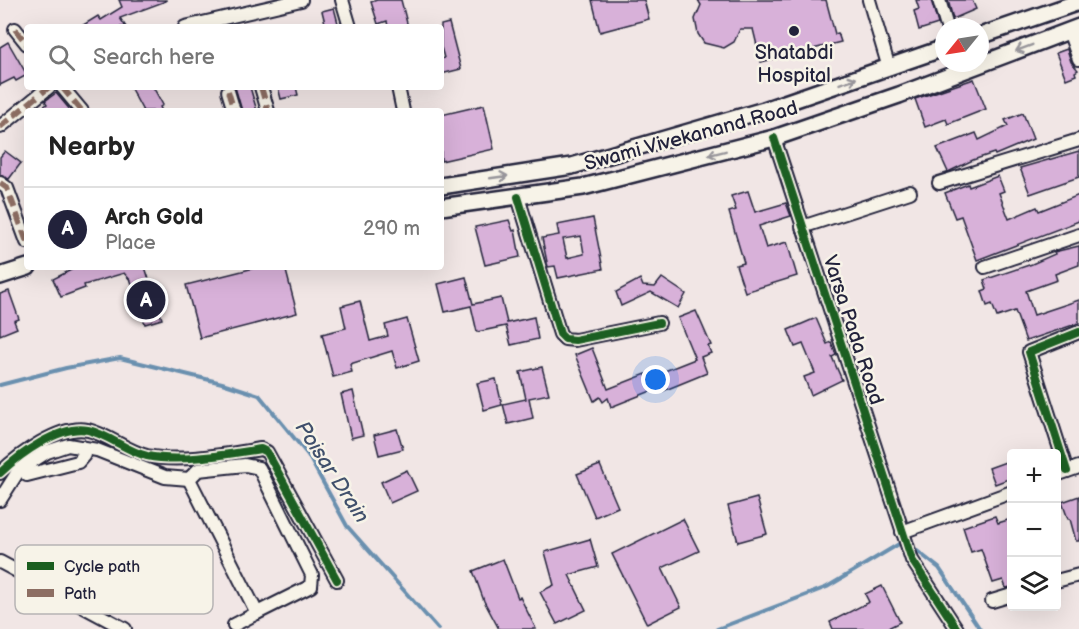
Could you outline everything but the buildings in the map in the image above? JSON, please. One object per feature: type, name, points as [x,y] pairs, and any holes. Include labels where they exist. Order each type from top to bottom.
[{"type":"main road","points":[[989,33],[1079,2]]},
{"type":"main road","name":"Swami Vivekanand Road","points":[[444,207],[584,187],[774,138],[899,95],[1074,29]]},
{"type":"main road","name":"Swami Vivekanand Road","points":[[444,186],[572,166],[764,110],[935,51]]},
{"type":"main road","points":[[0,276],[24,268]]},
{"type":"street","points":[[198,24],[301,0]]},
{"type":"street","points":[[342,0],[349,24]]},
{"type":"street","points":[[869,0],[889,68]]},
{"type":"street","points":[[939,0],[944,18]]},
{"type":"street","points":[[15,29],[24,40]]},
{"type":"street","points":[[1074,29],[1079,59]]},
{"type":"street","points":[[0,127],[45,90]]},
{"type":"street","points":[[64,90],[80,108]]},
{"type":"street","points":[[262,90],[267,108]]},
{"type":"street","points":[[399,90],[402,108]]},
{"type":"street","points":[[228,91],[233,108]]},
{"type":"street","name":"Varsa Pada Road","points":[[774,138],[912,560],[957,629]]},
{"type":"street","points":[[939,183],[1079,140]]},
{"type":"street","points":[[0,183],[7,188],[24,234]]},
{"type":"street","points":[[802,227],[910,192]]},
{"type":"street","points":[[518,196],[560,334],[565,339],[575,340],[659,323]]},
{"type":"street","points":[[985,267],[1079,236]]},
{"type":"street","points":[[1079,332],[1029,352],[1062,473],[1079,467]]},
{"type":"street","points":[[10,486],[0,474],[15,459],[53,436],[68,430],[88,430],[132,451],[163,458],[198,457],[261,449],[267,452],[337,580]]},
{"type":"street","points":[[0,500],[19,470],[47,452],[68,445],[97,450],[165,477],[189,479],[198,470],[245,465],[259,468],[312,575],[311,586],[234,625]]},
{"type":"street","points":[[27,475],[78,462],[84,455],[82,447]]},
{"type":"street","points":[[189,479],[257,614]]},
{"type":"street","points":[[902,532],[1007,493]]},
{"type":"street","points":[[0,562],[15,570]]},
{"type":"street","points":[[1061,580],[1079,575]]},
{"type":"street","points":[[992,601],[1007,596]]},
{"type":"street","points":[[97,614],[125,629]]},
{"type":"waterway","name":"Poisar Drain","points":[[0,385],[66,368],[120,358],[222,383],[259,395],[308,455],[347,526],[438,629]]},
{"type":"waterway","points":[[717,629],[827,587],[904,541]]},
{"type":"waterway","points":[[912,547],[939,568],[980,629]]},
{"type":"marked path","points":[[15,29],[24,40]]},
{"type":"marked path","points":[[0,127],[45,90]]},
{"type":"marked path","points":[[64,90],[80,108]]},
{"type":"marked path","points":[[262,90],[267,108]]},
{"type":"marked path","points":[[228,91],[233,108]]},
{"type":"marked path","points":[[0,183],[7,188],[24,234]]},
{"type":"cycle path","points":[[774,138],[912,560],[957,629]]},
{"type":"cycle path","points":[[518,197],[560,334],[565,339],[575,340],[659,323]]},
{"type":"cycle path","points":[[1067,471],[1029,352],[1079,332]]},
{"type":"cycle path","points":[[0,473],[41,442],[77,429],[96,432],[139,454],[160,458],[204,457],[261,449],[267,452],[337,580]]},
{"type":"place","name":"Shatabdi Hospital","points":[[794,31]]},
{"type":"place","name":"Arch Gold","points":[[146,300]]}]
